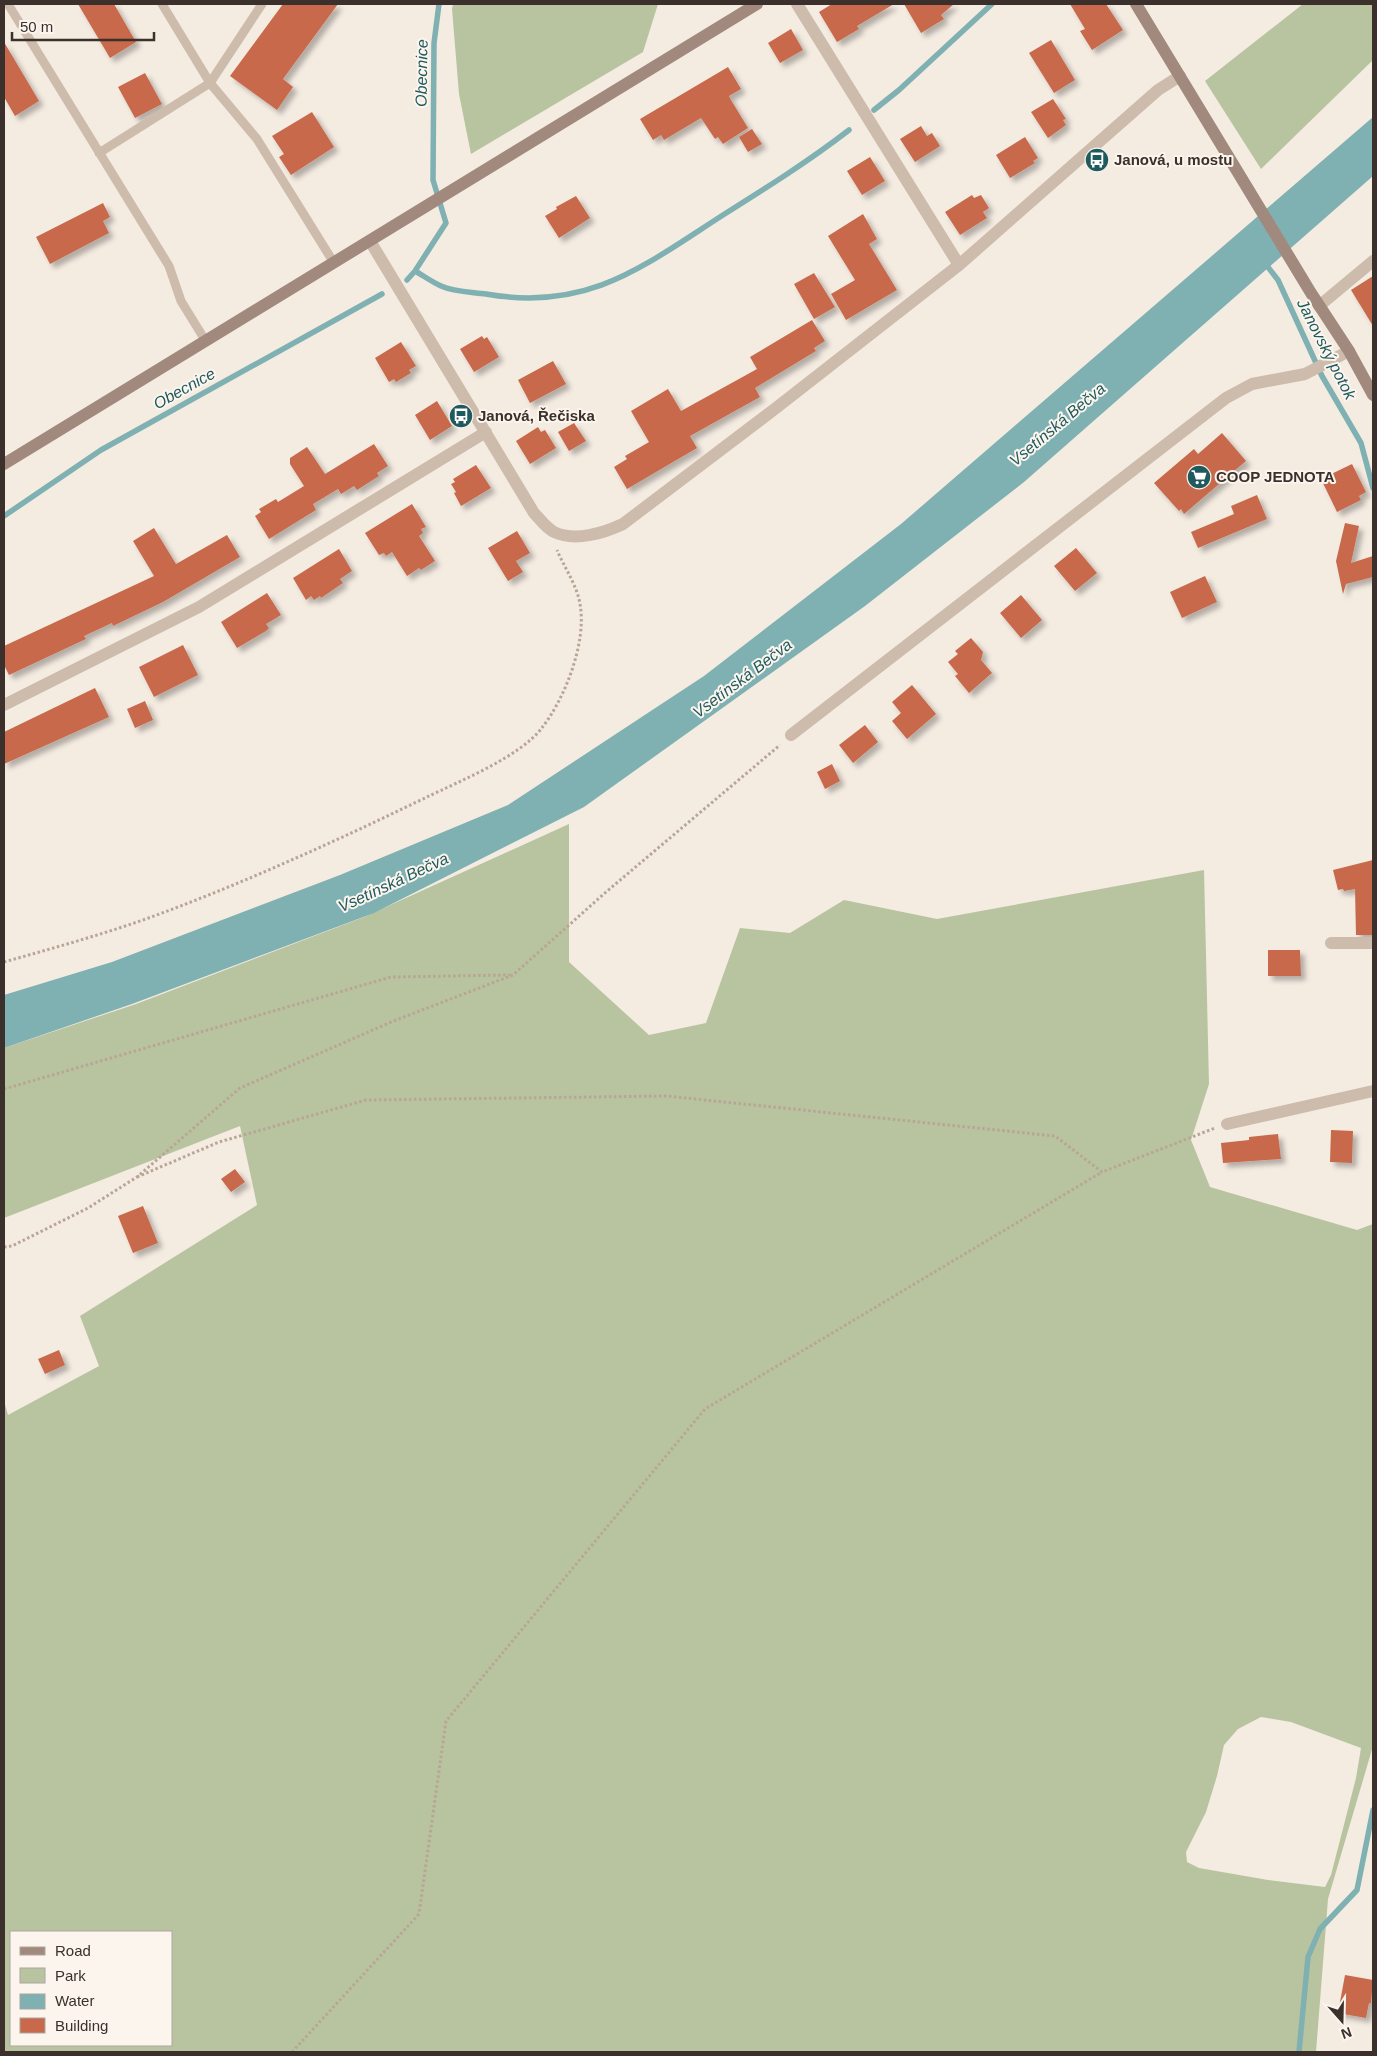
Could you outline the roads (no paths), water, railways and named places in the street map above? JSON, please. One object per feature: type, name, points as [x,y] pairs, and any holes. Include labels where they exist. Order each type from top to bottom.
[{"type":"main road","points":[[4,464],[757,4]]},
{"type":"main road","points":[[1136,4],[1311,293],[1349,351],[1373,395]]},
{"type":"street","points":[[797,4],[959,265]]},
{"type":"street","points":[[370,241],[534,513],[554,532],[582,536],[608,531],[623,524],[776,408],[959,265],[1158,90],[1180,76]]},
{"type":"street","points":[[1319,306],[1373,261]]},
{"type":"street","points":[[792,734],[1226,398],[1252,384],[1305,374],[1349,351]]},
{"type":"street","points":[[4,705],[200,607],[486,432]]},
{"type":"street","points":[[1330,943],[1373,943]]},
{"type":"street","points":[[1227,1124],[1373,1091]]},
{"type":"lane","points":[[8,4],[169,266],[181,301],[205,340]]},
{"type":"lane","points":[[162,4],[210,83],[257,139],[334,263]]},
{"type":"lane","points":[[99,153],[210,83],[262,4]]},
{"type":"water","name":"Vsetínská Bečva","points":[[1373,117],[1373,176],[1024,482],[865,606],[584,807],[374,913],[132,1004],[4,1048],[4,995],[112,962],[340,875],[508,805],[704,676],[901,524]]},
{"type":"waterway","name":"Obecnice","points":[[407,280],[415,271],[446,223],[433,180],[434,43],[439,4]]},
{"type":"waterway","points":[[874,110],[899,90],[992,4]]},
{"type":"waterway","points":[[415,271],[434,283],[463,292],[522,298],[555,297],[584,291],[612,281],[666,252],[787,174],[849,130]]},
{"type":"waterway","name":"Janovský potok","points":[[1264,262],[1278,280],[1322,376],[1361,443],[1373,488]]},
{"type":"waterway","name":"Obecnice","points":[[4,516],[101,450],[382,294]]},
{"type":"waterway","name":"Janovský potok","points":[[1299,2052],[1308,1957],[1320,1929],[1357,1890],[1373,1810]]},
{"type":"place","name":"Janová, u mostu","points":[[1097,160]]},
{"type":"place","name":"Janová, Řečiska","points":[[461,416]]},
{"type":"place","name":"COOP JEDNOTA","points":[[1199,477]]}]
